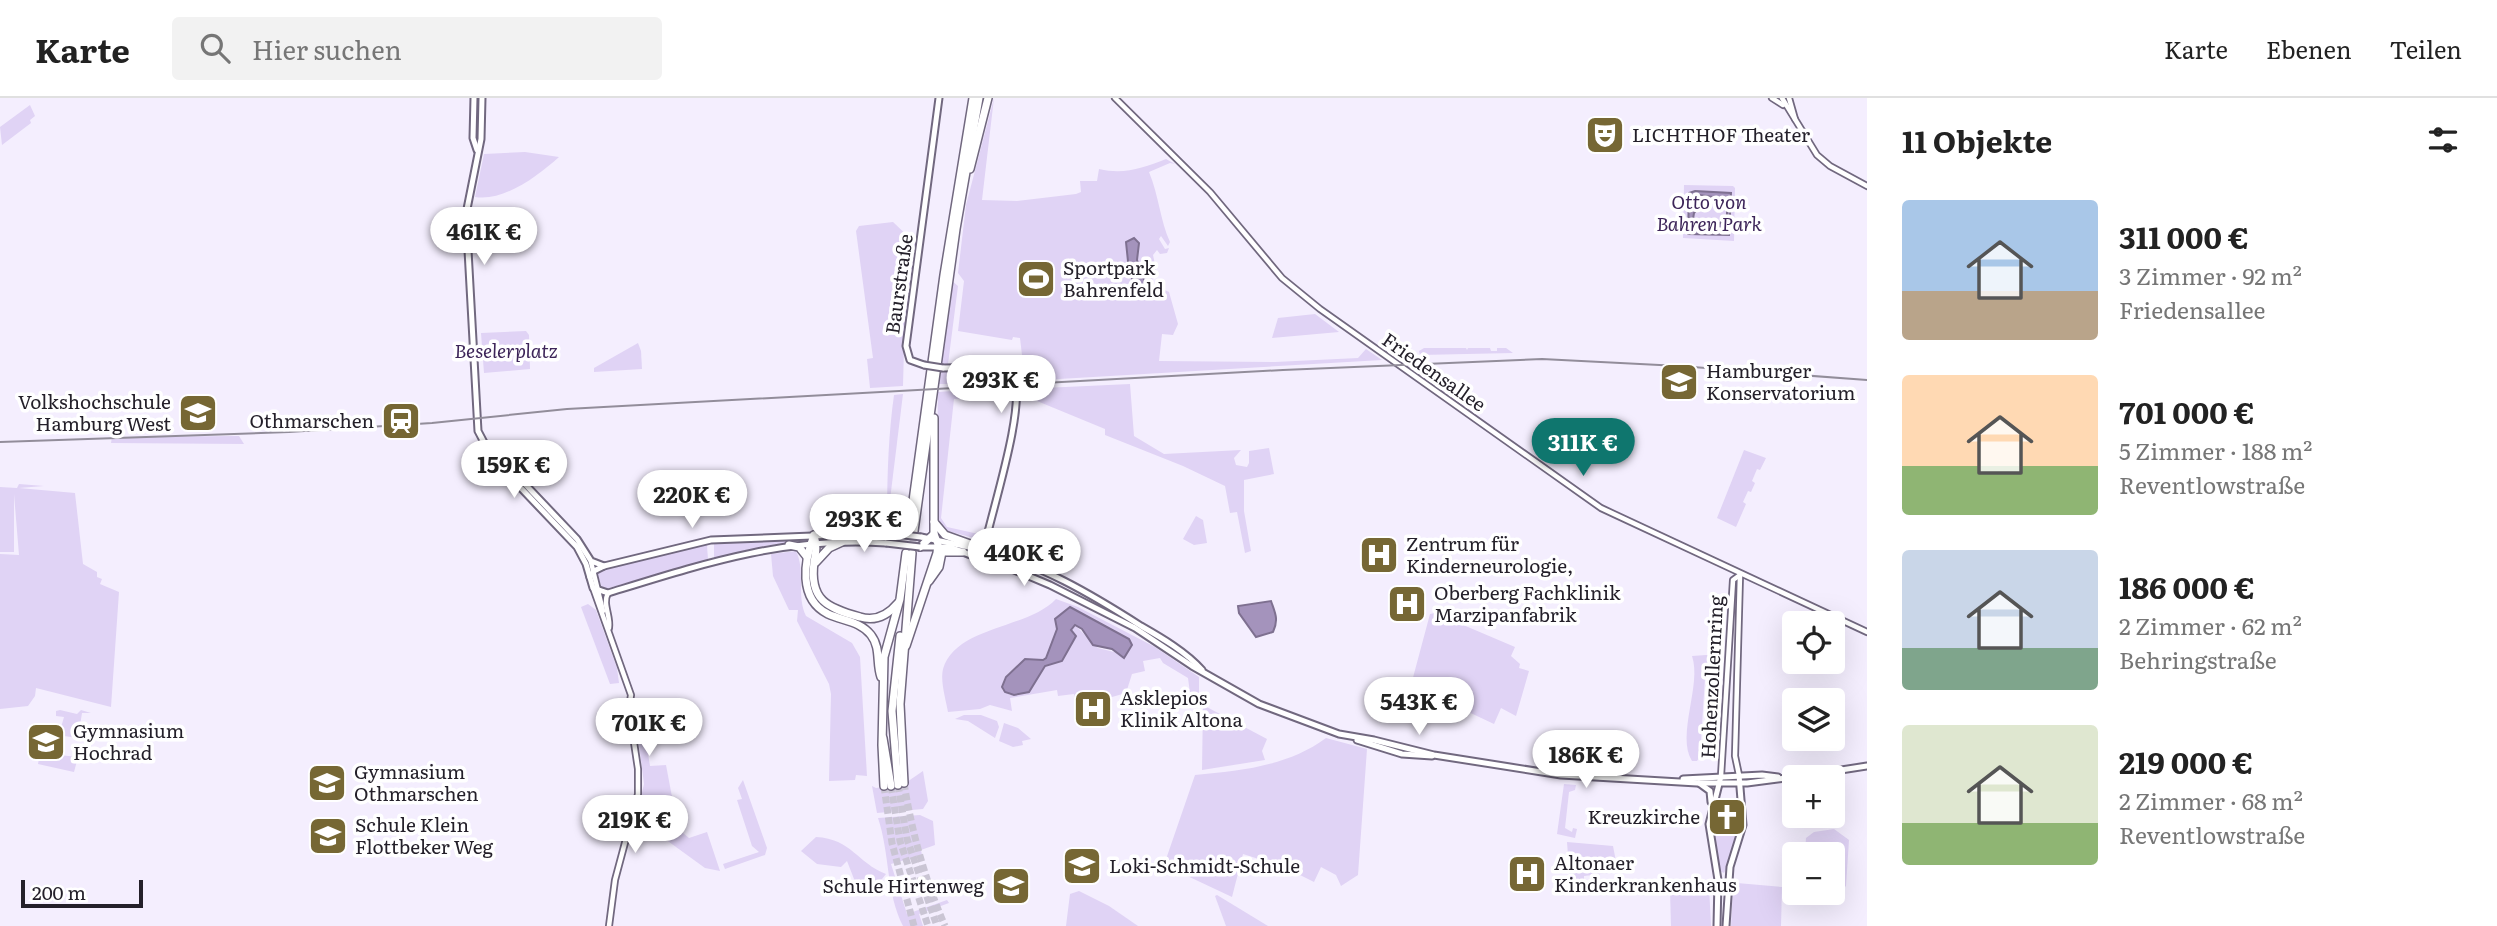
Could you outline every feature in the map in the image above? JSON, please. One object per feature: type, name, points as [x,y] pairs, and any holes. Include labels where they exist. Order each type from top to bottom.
[{"type":"highway","points":[[973,98],[944,275],[911,530],[979,98]]},
{"type":"highway","points":[[960,207],[988,98]]},
{"type":"highway","points":[[903,656],[927,585],[935,540],[935,378]]},
{"type":"highway","points":[[933,520],[945,535],[984,549]]},
{"type":"highway","points":[[920,547],[935,540]]},
{"type":"highway","points":[[814,541],[807,557],[806,584],[812,600],[828,614],[869,632],[877,649],[883,685]]},
{"type":"highway","points":[[814,541],[813,579],[816,592],[825,603],[859,617],[877,618],[890,612],[900,599]]},
{"type":"highway","points":[[814,565],[826,551],[842,542]]},
{"type":"highway","points":[[789,545],[802,549],[807,557]]},
{"type":"highway","points":[[927,585],[939,567],[942,552],[963,552]]},
{"type":"highway","points":[[909,553],[894,785],[883,738],[883,685],[886,649],[909,553]]},
{"type":"highway","points":[[894,785],[893,694],[896,658],[905,621]]},
{"type":"main road","points":[[474,98],[473,138],[477,150]]},
{"type":"main road","points":[[482,98],[481,139],[472,191],[467,204],[478,431],[500,466],[577,547],[592,574],[593,588],[608,593],[702,565],[814,541],[887,533],[921,537],[984,549],[1027,564],[1083,590],[1156,635],[1195,662],[1203,671]]},
{"type":"main road","name":"Baurstraße","points":[[939,98],[906,346],[910,360],[924,365],[943,368],[1002,367],[1011,371],[1014,377],[1015,406],[1011,440],[984,549]]},
{"type":"main road","points":[[496,458],[504,462],[577,539],[591,561],[604,566]]},
{"type":"main road","points":[[592,574],[604,566],[711,540],[886,543],[920,547]]},
{"type":"main road","points":[[935,540],[1008,567]]},
{"type":"main road","points":[[984,549],[988,559],[1050,585],[1145,634],[1244,696],[1283,715],[1363,743],[1402,754],[1422,757],[1434,755],[1561,775],[1697,783],[1720,779]]},
{"type":"main road","points":[[1845,769],[1867,766]]},
{"type":"main road","points":[[1670,782],[1782,778]]},
{"type":"main road","name":"Hohenzollernring","points":[[1717,926],[1718,880],[1710,832],[1711,809],[1720,779]]},
{"type":"main road","name":"Hohenzollernring","points":[[1726,926],[1729,878],[1744,825],[1739,779]]},
{"type":"main road","points":[[1697,783],[1710,791],[1711,809]]},
{"type":"main road","points":[[1718,880],[1729,878]]},
{"type":"street","name":"Friedensallee","points":[[1115,98],[1210,192],[1276,271],[1310,303],[1601,508],[1867,632]]},
{"type":"street","points":[[1772,98],[1786,107]]},
{"type":"street","points":[[1782,98],[1821,159],[1867,186]]},
{"type":"street","points":[[1789,98],[1795,120]]},
{"type":"street","points":[[591,561],[604,618]]},
{"type":"street","name":"Hohenzollernring","points":[[1720,779],[1734,580],[1740,575]]},
{"type":"street","name":"Hohenzollernring","points":[[1739,779],[1735,756],[1740,575]]},
{"type":"street","points":[[593,588],[631,695],[629,709],[639,786],[615,880],[609,926]]},
{"type":"street","points":[[608,593],[605,602],[610,620],[609,629]]},
{"type":"green space","points":[[994,98],[982,200],[1017,201],[1076,194],[1081,192],[1080,181],[1097,181],[1099,169],[1125,171],[1166,159],[1175,164],[1170,163],[1149,172],[1170,242],[1168,246],[1161,236],[1159,239],[1165,249],[1169,248],[1167,253],[1160,254],[1157,250],[1153,255],[1157,274],[1150,283],[1169,292],[1178,324],[1173,335],[1162,334],[1159,361],[1275,362],[1358,358],[1366,349],[1382,360],[1025,381],[1020,338],[1013,337],[1012,340],[958,331],[964,281],[958,273],[966,205]]},
{"type":"green space","points":[[30,105],[35,116],[30,120],[31,123],[2,145],[0,127]]},
{"type":"green space","points":[[525,152],[559,157],[520,186],[498,195],[475,197],[484,154]]},
{"type":"green space","name":"Otto von Bahren Park","points":[[1684,185],[1735,188],[1734,241],[1683,238]]},
{"type":"green space","points":[[893,222],[919,250],[904,348],[903,386],[870,388],[867,359],[873,358],[856,231],[859,226]]},
{"type":"green space","points":[[952,281],[958,286],[948,364],[950,384],[939,384]]},
{"type":"green space","points":[[1315,314],[1339,332],[1272,338],[1278,318]]},
{"type":"green space","name":"Beselerplatz","points":[[526,331],[529,335],[530,369],[484,373],[481,333]]},
{"type":"green space","points":[[638,343],[642,369],[594,372],[594,368]]},
{"type":"green space","points":[[1424,348],[1490,348],[1491,351],[1497,351],[1497,348],[1506,348],[1513,353],[1420,355],[1419,351]]},
{"type":"green space","points":[[1130,384],[1134,436],[1164,454],[1241,450],[1234,458],[1236,465],[1247,467],[1249,451],[1269,448],[1274,474],[1244,480],[1244,511],[1251,551],[1245,553],[1237,512],[1230,513],[1225,486],[1105,435],[1105,429],[1037,401],[1022,399],[1022,389]]},
{"type":"green space","points":[[1012,387],[1013,395],[954,399],[941,518],[947,527],[983,535],[974,538],[944,530],[936,513],[938,392]]},
{"type":"green space","points":[[903,394],[887,524],[892,411],[894,395]]},
{"type":"green space","points":[[239,436],[244,444],[111,443],[112,437]]},
{"type":"green space","points":[[1744,450],[1766,458],[1760,470],[1757,469],[1752,481],[1755,483],[1743,502],[1746,504],[1736,527],[1717,518]]},
{"type":"green space","points":[[19,484],[44,486],[19,488],[75,493],[83,564],[97,572],[97,577],[102,579],[100,584],[119,592],[111,707],[36,688],[35,696],[28,706],[0,709],[0,554],[19,555],[14,494],[14,552],[0,552],[0,487],[17,488]]},
{"type":"green space","points":[[1196,516],[1203,520],[1207,543],[1194,545],[1183,539]]},
{"type":"green space","points":[[810,538],[809,540],[765,546],[714,558],[714,542]]},
{"type":"green space","points":[[707,545],[708,560],[602,590],[597,571],[630,560]]},
{"type":"green space","points":[[796,551],[806,616],[852,643],[860,657],[867,776],[856,775],[855,780],[829,781],[829,684],[797,621],[798,610],[789,610],[773,576],[771,554]]},
{"type":"green space","points":[[1056,599],[1078,607],[1155,647],[1199,677],[1199,694],[1190,693],[1188,678],[1163,663],[1160,658],[1143,661],[1145,671],[1132,674],[1126,693],[1112,697],[1101,693],[1089,695],[1076,704],[1074,694],[1058,696],[1057,690],[1010,698],[1012,711],[990,705],[980,709],[948,712],[942,674],[950,655],[977,636],[1044,609]],"holes":[[[1077,611],[1101,623],[1132,645],[1126,655],[1098,648],[1075,625],[1071,631],[1077,636],[1059,662],[1045,666],[1029,692],[1010,695],[1002,690],[1003,681],[1012,670],[1046,658],[1058,629],[1056,626]]]},
{"type":"green space","points":[[588,604],[596,610],[617,668],[619,683],[610,684],[581,607]]},
{"type":"green space","points":[[1435,613],[1515,647],[1511,656],[1520,664],[1519,668],[1529,671],[1516,716],[1501,708],[1494,724],[1411,685],[1430,614]]},
{"type":"green space","points":[[1692,656],[1717,656],[1717,665],[1710,665],[1710,675],[1705,678],[1700,756],[1697,761],[1692,761],[1687,738],[1694,681]]},
{"type":"green space","points":[[644,701],[642,716],[650,766],[666,765],[678,829],[689,838],[707,832],[720,871],[705,868],[636,818],[644,784],[634,706]]},
{"type":"green space","points":[[1203,705],[1267,739],[1262,751],[1265,760],[1202,770]]},
{"type":"green space","points":[[81,710],[91,713],[82,713],[78,738],[64,736],[62,732],[59,741],[43,737],[45,728],[60,731],[64,717],[56,716],[56,711],[77,714]]},
{"type":"green space","points":[[964,715],[981,715],[997,721],[999,727],[995,738],[968,721],[955,719]]},
{"type":"green space","points":[[1004,723],[1018,728],[1031,739],[1022,741],[1023,745],[1013,747],[999,741]]},
{"type":"green space","points":[[1326,738],[1367,749],[1358,875],[1341,886],[1336,875],[1321,867],[1314,882],[1284,867],[1243,854],[1232,897],[1164,865],[1195,775],[1264,766],[1296,755]]},
{"type":"green space","points":[[40,753],[78,757],[74,772],[38,764]]},
{"type":"green space","points":[[923,771],[928,801],[923,809],[877,813],[872,786],[876,788],[904,784]]},
{"type":"green space","points":[[743,780],[767,848],[765,855],[725,869],[723,864],[759,852],[752,846],[737,800],[742,799],[738,788]]},
{"type":"green space","points":[[1564,784],[1576,785],[1575,790],[1569,792],[1565,828],[1572,832],[1573,828],[1577,829],[1575,838],[1557,834]]},
{"type":"green space","points":[[1717,798],[1726,802],[1737,799],[1736,838],[1724,873],[1720,871],[1714,834]]},
{"type":"green space","points":[[920,815],[933,821],[935,845],[921,850],[922,855],[891,864],[907,914],[947,900],[949,903],[919,914],[923,926],[903,926],[894,900],[878,818]]},
{"type":"green space","points":[[1834,829],[1849,840],[1845,887],[1845,842],[1806,842],[1806,838],[1814,832]]},
{"type":"green space","points":[[816,837],[838,842],[886,874],[882,879],[863,886],[854,879],[847,861],[841,867],[817,864],[801,851]]},
{"type":"green space","points":[[1567,842],[1613,846],[1618,872],[1584,876],[1584,881],[1570,883]]},
{"type":"green space","points":[[1737,883],[1782,887],[1781,926],[1731,926],[1733,886]]},
{"type":"green space","points":[[1709,886],[1711,926],[1671,926],[1670,890]]},
{"type":"green space","points":[[1079,891],[1109,906],[1138,926],[1066,926],[1070,894]]},
{"type":"green space","points":[[1215,896],[1268,926],[1226,926]]},
{"type":"shaded area","points":[[1689,193],[1731,193],[1729,235],[1688,234]],"holes":[[[1699,195],[1727,199],[1727,215],[1715,229],[1692,225],[1694,213],[1699,208]]]},
{"type":"shaded area","points":[[1134,238],[1139,243],[1137,260],[1146,285],[1143,289],[1135,286],[1129,271],[1126,242]]},
{"type":"shaded area","points":[[1271,601],[1276,620],[1273,632],[1256,637],[1239,613],[1238,606]]},
{"type":"shaded area","points":[[1070,607],[1129,639],[1132,645],[1124,658],[1112,649],[1093,645],[1082,629],[1075,625],[1071,630],[1076,636],[1062,661],[1045,666],[1029,692],[1014,695],[1005,692],[1002,687],[1006,677],[1025,659],[1046,658],[1057,629],[1055,619]]},
{"type":"tunnel","points":[[912,553],[914,531]]},
{"type":"tunnel","points":[[904,783],[920,856],[945,926]]},
{"type":"tunnel","points":[[898,785],[907,839],[937,926]]},
{"type":"tunnel","points":[[884,786],[892,843],[914,926]]},
{"type":"tunnel","points":[[891,786],[900,841],[928,926]]},
{"type":"tram line","points":[[0,442],[289,432],[432,423],[567,409],[1283,370],[1542,359],[1867,380]]},
{"type":"place","name":"LICHTHOF Theater","points":[[1605,135]]},
{"type":"place","name":"Sportpark Bahrenfeld","points":[[1036,279]]},
{"type":"place","name":"Hamburger Konservatorium","points":[[1679,382]]},
{"type":"place","name":"Volkshochschule Hamburg West","points":[[198,413]]},
{"type":"place","name":"Othmarschen","points":[[401,421]]},
{"type":"place","name":"Zentrum für Kinderneurologie,","points":[[1379,555]]},
{"type":"place","name":"Oberberg Fachklinik Marzipanfabrik","points":[[1407,604]]},
{"type":"place","name":"Asklepios Klinik Altona","points":[[1093,709]]},
{"type":"place","name":"Gymnasium Hochrad","points":[[46,742]]},
{"type":"place","name":"Gymnasium Othmarschen","points":[[327,783]]},
{"type":"place","name":"Kreuzkirche","points":[[1727,817]]},
{"type":"place","name":"Schule Klein Flottbeker Weg","points":[[328,836]]},
{"type":"place","name":"Loki-Schmidt-Schule","points":[[1082,866]]},
{"type":"place","name":"Altonaer Kinderkrankenhaus","points":[[1527,874]]},
{"type":"place","name":"Schule Hirtenweg","points":[[1011,886]]}]
